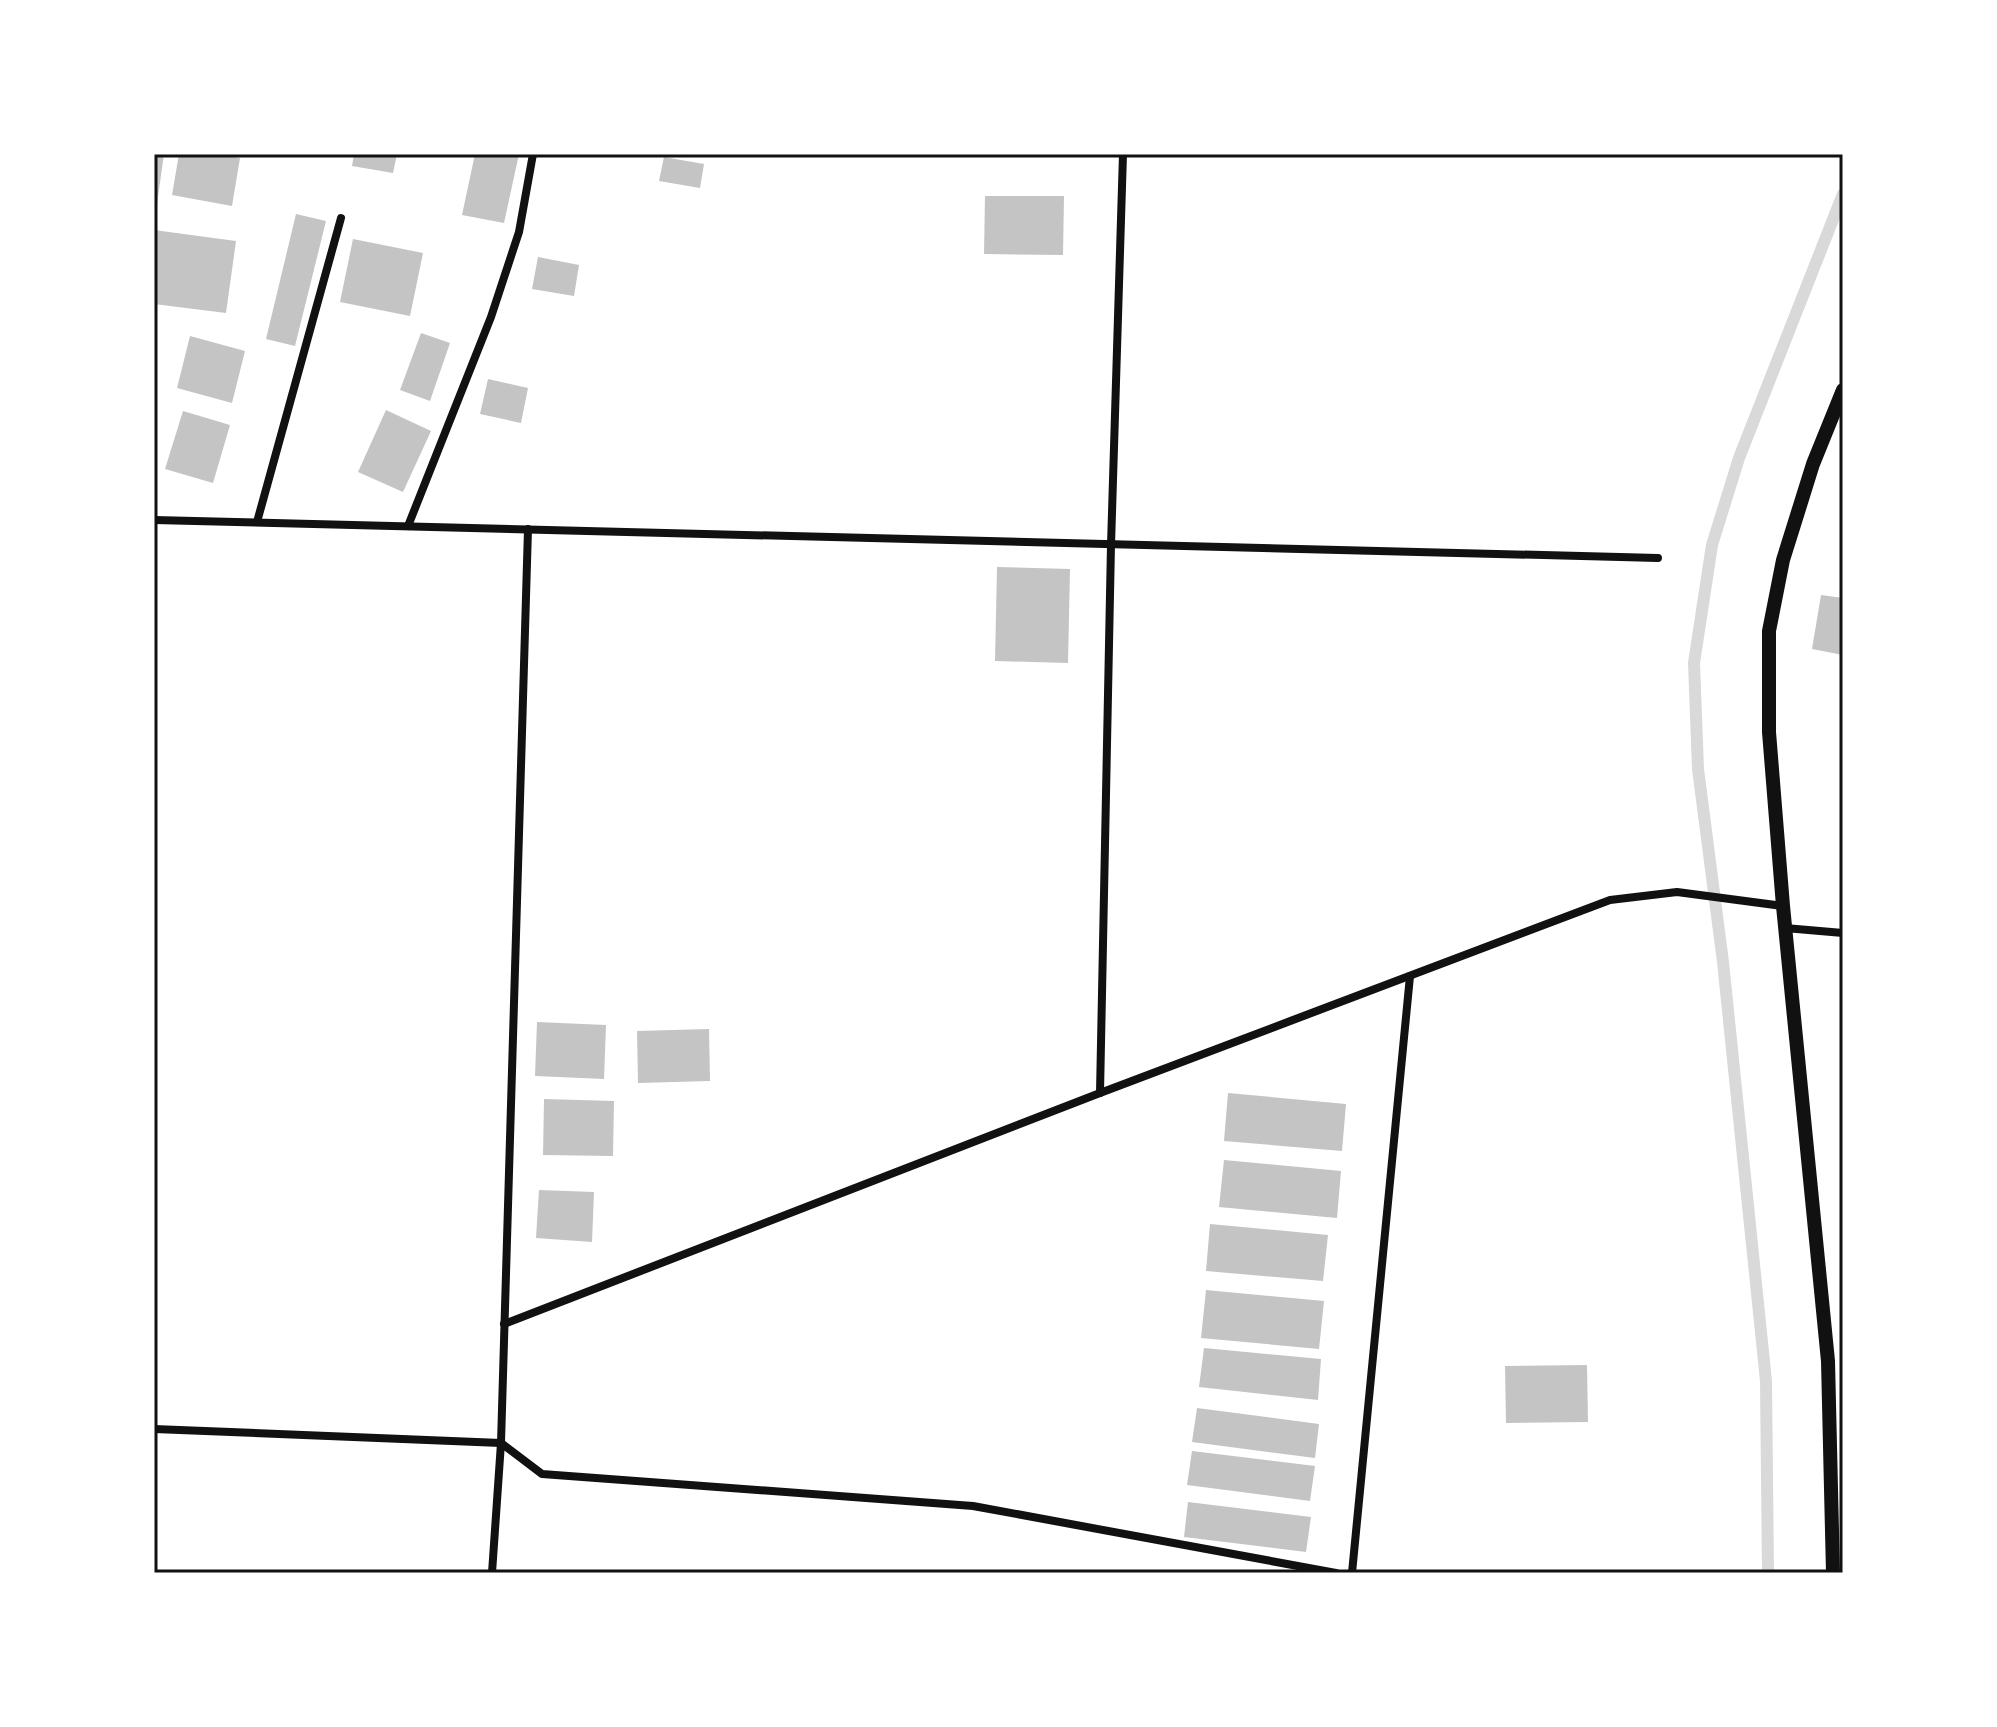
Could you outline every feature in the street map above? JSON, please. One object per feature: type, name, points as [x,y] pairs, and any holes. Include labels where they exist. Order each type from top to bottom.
[{"type":"street","points":[[408,526],[491,317],[519,232],[533,154]]},
{"type":"street","points":[[1100,1093],[1111,545],[1123,154]]},
{"type":"street","points":[[257,522],[341,218]]},
{"type":"street","points":[[1833,1573],[1828,1361],[1783,906],[1769,732],[1769,631],[1783,560],[1813,464],[1843,390]]},
{"type":"street","points":[[154,520],[1658,558]]},
{"type":"street","points":[[492,1573],[501,1443],[528,529]]},
{"type":"street","points":[[504,1324],[1610,900],[1677,892],[1783,906]]},
{"type":"street","points":[[1785,928],[1843,933]]},
{"type":"street","points":[[1352,1573],[1410,976]]},
{"type":"street","points":[[154,1429],[501,1443],[542,1474],[973,1506],[1336,1573]]},
{"type":"building","points":[[154,154],[164,154],[156,211],[154,210]]},
{"type":"building","points":[[179,154],[216,154],[240,158],[232,206],[172,195]]},
{"type":"building","points":[[354,154],[397,154],[393,173],[352,166]]},
{"type":"building","points":[[475,154],[519,154],[504,223],[462,215]]},
{"type":"building","points":[[664,157],[704,164],[700,188],[659,181]]},
{"type":"building","points":[[985,196],[1064,196],[1063,255],[984,254]]},
{"type":"building","points":[[296,214],[326,221],[295,346],[266,339]]},
{"type":"building","points":[[154,230],[236,241],[226,313],[154,304]]},
{"type":"building","points":[[353,239],[423,253],[410,316],[340,302]]},
{"type":"building","points":[[538,257],[579,265],[574,296],[532,289]]},
{"type":"building","points":[[421,333],[450,343],[430,401],[400,390]]},
{"type":"building","points":[[190,336],[245,351],[232,403],[177,388]]},
{"type":"building","points":[[488,379],[528,388],[521,423],[480,414]]},
{"type":"building","points":[[386,410],[431,431],[403,492],[358,472]]},
{"type":"building","points":[[183,411],[230,425],[213,483],[165,469]]},
{"type":"building","points":[[997,567],[1070,569],[1068,663],[995,661]]},
{"type":"building","points":[[1821,595],[1843,598],[1843,655],[1812,649]]},
{"type":"building","points":[[537,1022],[606,1025],[604,1079],[535,1076]]},
{"type":"building","points":[[709,1029],[710,1081],[638,1083],[637,1031]]},
{"type":"building","points":[[1228,1093],[1346,1104],[1342,1151],[1224,1141]]},
{"type":"building","points":[[544,1099],[614,1101],[613,1156],[543,1155]]},
{"type":"building","points":[[1224,1160],[1341,1171],[1337,1218],[1219,1207]]},
{"type":"building","points":[[539,1190],[594,1192],[592,1242],[536,1238]]},
{"type":"building","points":[[1210,1224],[1328,1235],[1323,1281],[1206,1271]]},
{"type":"building","points":[[1206,1290],[1324,1301],[1319,1349],[1201,1338]]},
{"type":"building","points":[[1204,1348],[1321,1359],[1318,1400],[1199,1387]]},
{"type":"building","points":[[1587,1365],[1588,1422],[1506,1423],[1505,1366]]},
{"type":"building","points":[[1197,1408],[1319,1424],[1315,1458],[1192,1442]]},
{"type":"building","points":[[1192,1451],[1315,1466],[1310,1501],[1187,1485]]},
{"type":"building","points":[[1188,1502],[1311,1517],[1306,1552],[1184,1537]]},
{"type":"waterway","points":[[1768,1573],[1766,1381],[1723,962],[1698,769],[1694,663],[1712,545],[1739,458],[1843,194]]}]
